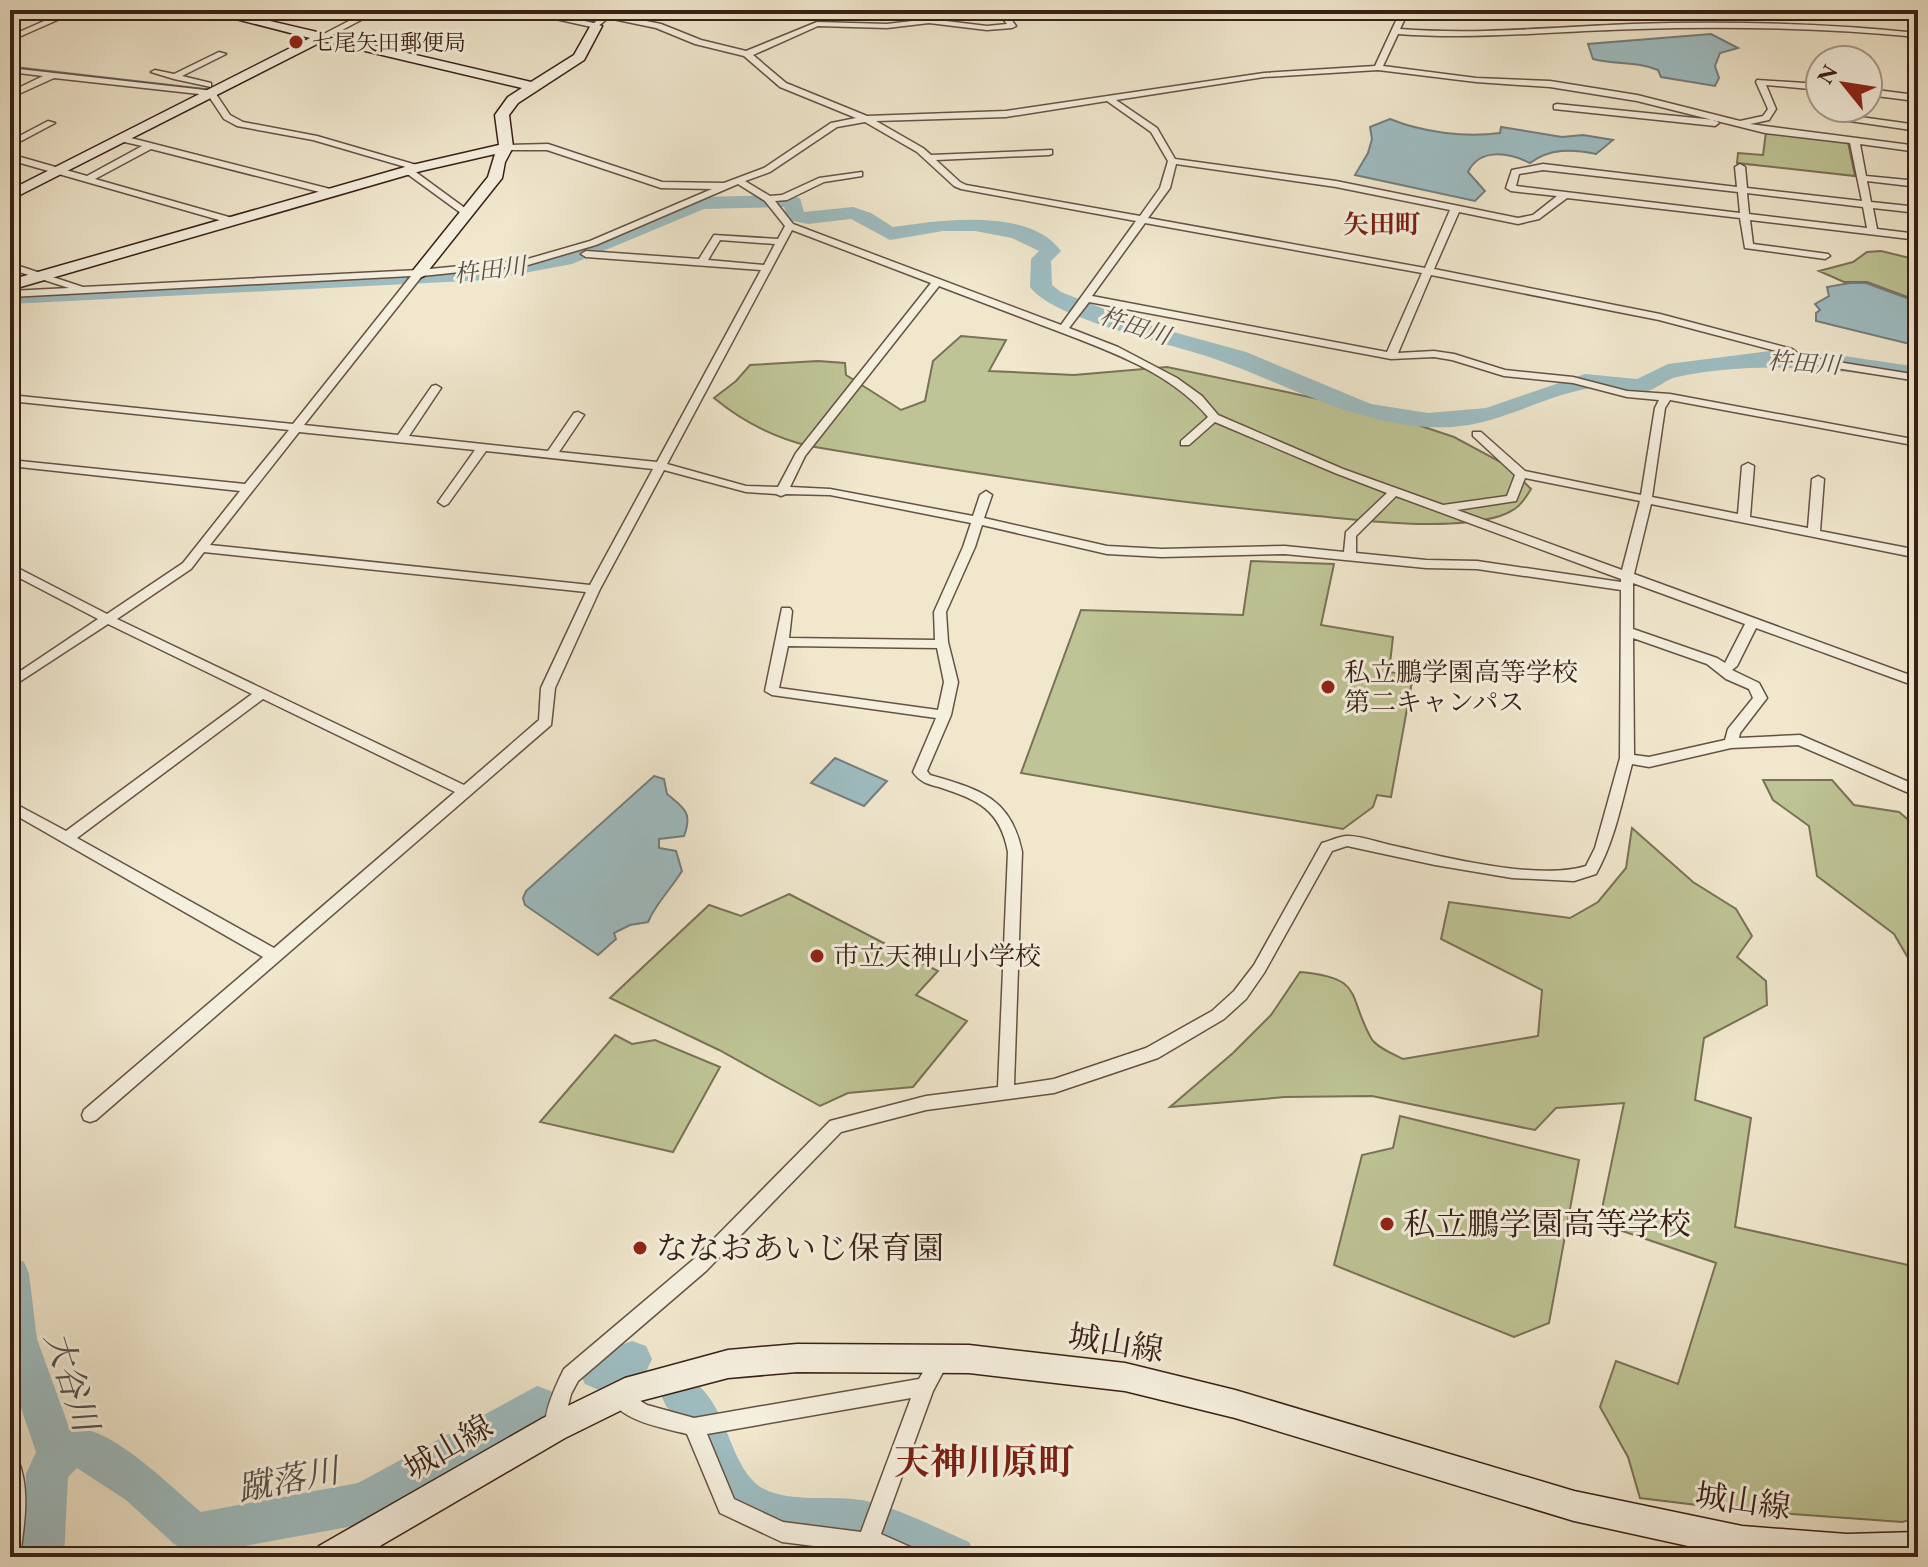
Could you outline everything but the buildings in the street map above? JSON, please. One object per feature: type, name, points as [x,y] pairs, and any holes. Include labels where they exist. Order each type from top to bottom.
[{"type":"street","points":[[11,37],[76,10]]},
{"type":"street","points":[[207,10],[530,86]]},
{"type":"street","points":[[10,196],[376,10]]},
{"type":"street","points":[[422,17],[436,10]]},
{"type":"street","points":[[519,10],[604,17],[658,26],[698,42],[747,54],[783,85],[866,119],[920,150],[964,187],[1660,317],[1797,358],[1918,378]]},
{"type":"street","points":[[747,54],[817,24],[887,26],[929,21],[987,28],[1012,26],[1000,11],[969,10]]},
{"type":"street","points":[[1378,68],[1405,10]]},
{"type":"street","points":[[10,684],[187,566],[294,427],[495,178],[498,162],[506,147],[502,115],[513,100],[530,86],[579,57],[604,17]]},
{"type":"street","points":[[1395,31],[1460,37],[1678,25],[1826,27],[1918,35]]},
{"type":"street","points":[[174,77],[222,54]]},
{"type":"street","points":[[10,294],[495,268],[565,253],[740,182],[767,170],[834,125],[866,119],[1006,114],[1264,75],[1378,68],[1476,80],[1550,84],[1637,98],[1765,130],[1918,149]]},
{"type":"street","points":[[10,70],[215,91]]},
{"type":"street","points":[[155,72],[215,91],[227,117],[240,124],[314,138],[413,169],[468,214]]},
{"type":"street","points":[[10,95],[54,75]]},
{"type":"street","points":[[1557,107],[1705,124],[1737,123],[1766,118],[1772,109],[1760,82],[1804,86]]},
{"type":"street","points":[[1884,94],[1908,97]]},
{"type":"street","points":[[1063,330],[1165,188],[1172,161],[1154,130],[1110,100]]},
{"type":"street","points":[[1884,121],[1918,128]]},
{"type":"street","points":[[10,144],[51,123]]},
{"type":"street","points":[[1843,124],[1862,178],[1873,232]]},
{"type":"street","points":[[123,139],[331,192]]},
{"type":"street","points":[[88,179],[149,146]]},
{"type":"street","points":[[10,285],[413,169],[506,147],[548,147],[661,185],[725,186]]},
{"type":"street","points":[[927,158],[1049,152]]},
{"type":"street","points":[[10,157],[233,221]]},
{"type":"street","points":[[1172,161],[1336,184],[1518,221],[1536,217],[1565,195]]},
{"type":"street","points":[[1918,210],[1543,167],[1515,172],[1511,188],[1918,237]]},
{"type":"street","points":[[1740,167],[1748,246],[1825,256]]},
{"type":"street","points":[[770,201],[784,198],[822,180],[859,174]]},
{"type":"street","points":[[1862,178],[1918,184]]},
{"type":"street","points":[[740,182],[770,201],[790,226],[1114,349],[1173,380],[1198,398],[1214,417],[1257,438],[1626,581],[1753,622],[1918,683]]},
{"type":"street","points":[[1391,356],[1455,209]]},
{"type":"street","points":[[90,1115],[546,722],[548,688],[594,589],[790,226]]},
{"type":"street","points":[[702,262],[717,237],[782,242]]},
{"type":"street","points":[[586,254],[769,268]]},
{"type":"street","points":[[10,266],[83,290]]},
{"type":"street","points":[[781,493],[800,455],[938,281]]},
{"type":"street","points":[[1082,304],[1391,356],[1434,354],[1454,357],[1504,373],[1581,383],[1627,394],[1666,397],[1918,443]]},
{"type":"street","points":[[401,439],[436,388]]},
{"type":"street","points":[[554,1428],[562,1393],[571,1375],[700,1265],[836,1126],[926,1103],[1054,1086],[1152,1053],[1218,1015],[1240,995],[1259,969],[1327,847],[1338,841],[1495,871],[1570,878],[1587,874],[1602,848],[1627,758],[1626,581],[1646,499],[1660,408],[1666,397]]},
{"type":"street","points":[[10,398],[662,466],[746,489],[781,493],[830,492],[976,520],[1107,550],[1162,553],[1285,550],[1426,564],[1477,565],[1626,581]]},
{"type":"street","points":[[551,455],[578,415]]},
{"type":"street","points":[[1185,443],[1214,417]]},
{"type":"street","points":[[1477,434],[1521,474],[1918,554]]},
{"type":"street","points":[[444,502],[483,447]]},
{"type":"street","points":[[10,463],[246,488]]},
{"type":"street","points":[[1744,519],[1748,466]]},
{"type":"street","points":[[1442,509],[1512,499],[1521,474]]},
{"type":"street","points":[[1814,533],[1818,479]]},
{"type":"street","points":[[1350,557],[1350,535],[1394,492]]},
{"type":"street","points":[[986,495],[969,547],[940,612],[942,644],[951,682],[944,715],[921,776],[991,802],[1013,830],[1015,867],[1006,1091]]},
{"type":"street","points":[[199,548],[594,589]]},
{"type":"street","points":[[10,568],[109,620],[465,791]]},
{"type":"street","points":[[786,611],[772,691],[944,715]]},
{"type":"street","points":[[1720,669],[1730,666],[1753,622]]},
{"type":"street","points":[[1626,631],[1712,661],[1720,669],[1754,686],[1760,698],[1733,732],[1731,743]]},
{"type":"street","points":[[782,642],[942,644]]},
{"type":"street","points":[[67,838],[262,693]]},
{"type":"street","points":[[1627,758],[1649,762],[1731,743],[1800,740],[1918,792]]},
{"type":"street","points":[[10,806],[275,956]]},
{"type":"street","name":"城山線","points":[[330,1557],[554,1428],[635,1388],[728,1364],[797,1358],[969,1359],[1125,1377],[1235,1404],[1574,1506],[1742,1542],[1847,1550],[1918,1548]]},
{"type":"street","points":[[867,1547],[925,1387],[941,1359]]},
{"type":"street","points":[[618,1396],[642,1413],[703,1425],[925,1387]]},
{"type":"street","points":[[703,1425],[727,1506],[782,1532],[867,1547],[881,1544],[910,1557]]},
{"type":"street","points":[[10,1464],[17,1496],[10,1557]]},
{"type":"green space","points":[[1766,132],[1848,142],[1855,176],[1737,163],[1738,153],[1763,155]]},
{"type":"green space","points":[[1881,251],[1918,260],[1918,301],[1867,282],[1844,282],[1819,271],[1853,262],[1867,252]]},
{"type":"green space","points":[[961,336],[1006,340],[989,371],[1074,375],[1167,367],[1382,413],[1454,437],[1508,466],[1531,489],[1518,506],[1506,514],[1455,523],[1378,522],[1244,509],[1057,485],[809,446],[758,428],[714,398],[750,365],[818,361],[845,363],[846,375],[901,410],[925,401],[933,361]]},
{"type":"green space","points":[[1251,561],[1334,564],[1321,625],[1393,637],[1389,672],[1413,676],[1391,797],[1377,795],[1373,807],[1343,829],[1021,773],[1081,610],[1243,615]]},
{"type":"green space","points":[[1763,780],[1832,780],[1854,805],[1899,812],[1918,828],[1918,975],[1894,934],[1817,876],[1809,826],[1773,800]]},
{"type":"green space","points":[[1632,828],[1693,882],[1736,909],[1752,936],[1737,957],[1766,981],[1767,1005],[1704,1038],[1695,1100],[1751,1118],[1735,1227],[1908,1265],[1918,1258],[1918,1518],[1902,1522],[1738,1510],[1640,1498],[1628,1457],[1600,1407],[1616,1361],[1678,1384],[1716,1263],[1599,1223],[1624,1103],[1556,1108],[1535,1130],[1372,1096],[1285,1097],[1170,1107],[1233,1053],[1271,1015],[1300,972],[1321,975],[1345,984],[1373,1041],[1403,1059],[1538,1036],[1542,990],[1441,939],[1449,902],[1570,918],[1598,902],[1626,868]]},
{"type":"green space","points":[[789,894],[938,971],[916,995],[967,1021],[913,1087],[848,1093],[820,1106],[719,1050],[610,998],[709,905],[741,916]]},
{"type":"green space","points":[[615,1035],[632,1044],[655,1040],[720,1067],[673,1152],[540,1122]]},
{"type":"green space","points":[[1400,1116],[1579,1160],[1549,1323],[1514,1337],[1334,1265],[1362,1155],[1393,1148]]},
{"type":"water","points":[[1711,34],[1738,48],[1720,53],[1715,66],[1719,78],[1715,86],[1661,77],[1658,70],[1642,65],[1593,59],[1588,44]]},
{"type":"water","points":[[1390,119],[1444,133],[1500,133],[1501,127],[1562,137],[1583,135],[1613,140],[1596,154],[1562,151],[1530,163],[1496,154],[1480,159],[1468,172],[1485,191],[1475,201],[1355,175],[1368,153],[1372,139],[1370,127]]},
{"type":"water","points":[[1866,283],[1918,302],[1918,346],[1816,321],[1816,313],[1820,310],[1815,304],[1829,296],[1827,287]]},
{"type":"water","points":[[835,758],[887,781],[864,806],[811,783]]},
{"type":"water","points":[[654,776],[664,779],[667,794],[687,816],[684,836],[659,839],[659,848],[676,851],[682,871],[648,922],[630,925],[614,933],[616,939],[598,955],[525,905],[523,898],[526,891]]},
{"type":"waterway","points":[[10,67],[209,90]]},
{"type":"waterway","name":"杵田川","points":[[423,277],[486,274],[565,260],[701,203],[784,201],[793,202],[795,216],[808,218],[838,212],[853,213],[890,234],[962,224],[1033,238],[1051,251],[1041,259],[1041,287],[1053,297],[1129,327],[1238,357],[1366,410],[1428,420],[1489,415],[1585,381],[1641,386],[1668,371],[1770,358],[1831,361],[1918,374]]},
{"type":"waterway","name":"杵田川","points":[[86,294],[409,277]]},
{"type":"waterway","name":"杵田川","points":[[10,298],[73,294]]},
{"type":"waterway","name":"大谷川","points":[[10,1274],[17,1339],[58,1454]]},
{"type":"waterway","name":"蹴落川","points":[[599,1371],[632,1359]]},
{"type":"waterway","name":"蹴落川","points":[[680,1393],[696,1411],[733,1488],[753,1507],[796,1517],[863,1521],[954,1557]]},
{"type":"waterway","name":"蹴落川","points":[[58,1454],[80,1447],[141,1485],[196,1534],[364,1503],[537,1405]]},
{"type":"waterway","name":"大谷川","points":[[42,1557],[47,1474],[58,1454]]},
{"type":"place","name":"七尾矢田郵便局","points":[[296,42]]},
{"type":"place","name":"私立鵬学園高等学校 第二キャンパス","points":[[1328,687]]},
{"type":"place","name":"市立天神山小学校","points":[[817,956]]},
{"type":"place","name":"私立鵬学園高等学校","points":[[1387,1224]]},
{"type":"place","name":"ななおあいじ保育園","points":[[640,1248]]},
{"type":"district","name":"矢田町","points":[[1382,224]]},
{"type":"district","name":"天神川原町","points":[[984,1461]]}]
